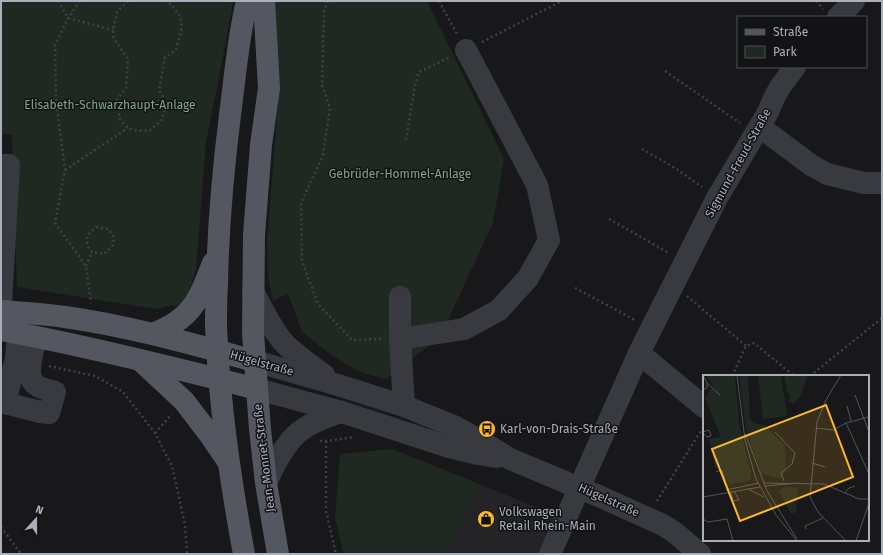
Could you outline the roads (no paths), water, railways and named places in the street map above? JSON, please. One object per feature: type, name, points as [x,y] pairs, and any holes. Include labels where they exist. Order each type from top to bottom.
[{"type":"main road","points":[[244,554],[222,410],[216,325],[217,255],[222,190],[228,130],[247,1]]},
{"type":"main road","name":"Jean-Monnet-Straße","points":[[264,1],[269,88],[254,235],[253,333],[259,424],[266,483],[278,554]]},
{"type":"main road","points":[[153,334],[181,319],[190,309],[199,296],[217,255]]},
{"type":"main road","name":"Hügelstraße","points":[[1,311],[32,313],[102,323],[153,334],[255,361]]},
{"type":"main road","name":"Hügelstraße","points":[[18,333],[140,360],[257,389]]},
{"type":"main road","points":[[140,360],[184,400],[230,465]]},
{"type":"street","points":[[839,16],[854,1]]},
{"type":"street","points":[[400,339],[464,328],[499,310],[528,278],[549,240],[536,185],[466,50]]},
{"type":"street","name":"Sigmund-Freud-Straße","points":[[580,488],[639,353],[717,198],[758,130],[780,87],[794,68]]},
{"type":"street","points":[[758,130],[827,174],[864,183],[882,183]]},
{"type":"street","points":[[1,165],[9,165],[1,304]]},
{"type":"street","points":[[253,291],[270,323],[284,343],[301,358],[338,385]]},
{"type":"street","points":[[400,297],[400,339],[404,406]]},
{"type":"street","points":[[18,333],[31,362],[30,374],[33,383],[42,388],[56,392],[49,413],[5,403],[16,358],[18,333]]},
{"type":"street","points":[[639,353],[703,406]]},
{"type":"street","name":"Hügelstraße","points":[[255,361],[404,406],[456,427],[510,459],[647,517],[674,532],[700,554]]},
{"type":"street","name":"Hügelstraße","points":[[257,389],[342,412],[449,447],[478,454],[510,459]]},
{"type":"street","points":[[266,483],[291,439],[314,423],[342,412]]},
{"type":"street","points":[[550,554],[580,488]]},
{"type":"place","name":"Karl-von-Drais-Straße","points":[[487,429]]},
{"type":"place","name":"Volkswagen Retail Rhein-Main","points":[[486,519]]},
{"type":"park label","name":"Elisabeth-Schwarzhaupt-Anlage","points":[[110,105]]},
{"type":"park label","name":"Gebrüder-Hommel-Anlage","points":[[400,174]]}]
